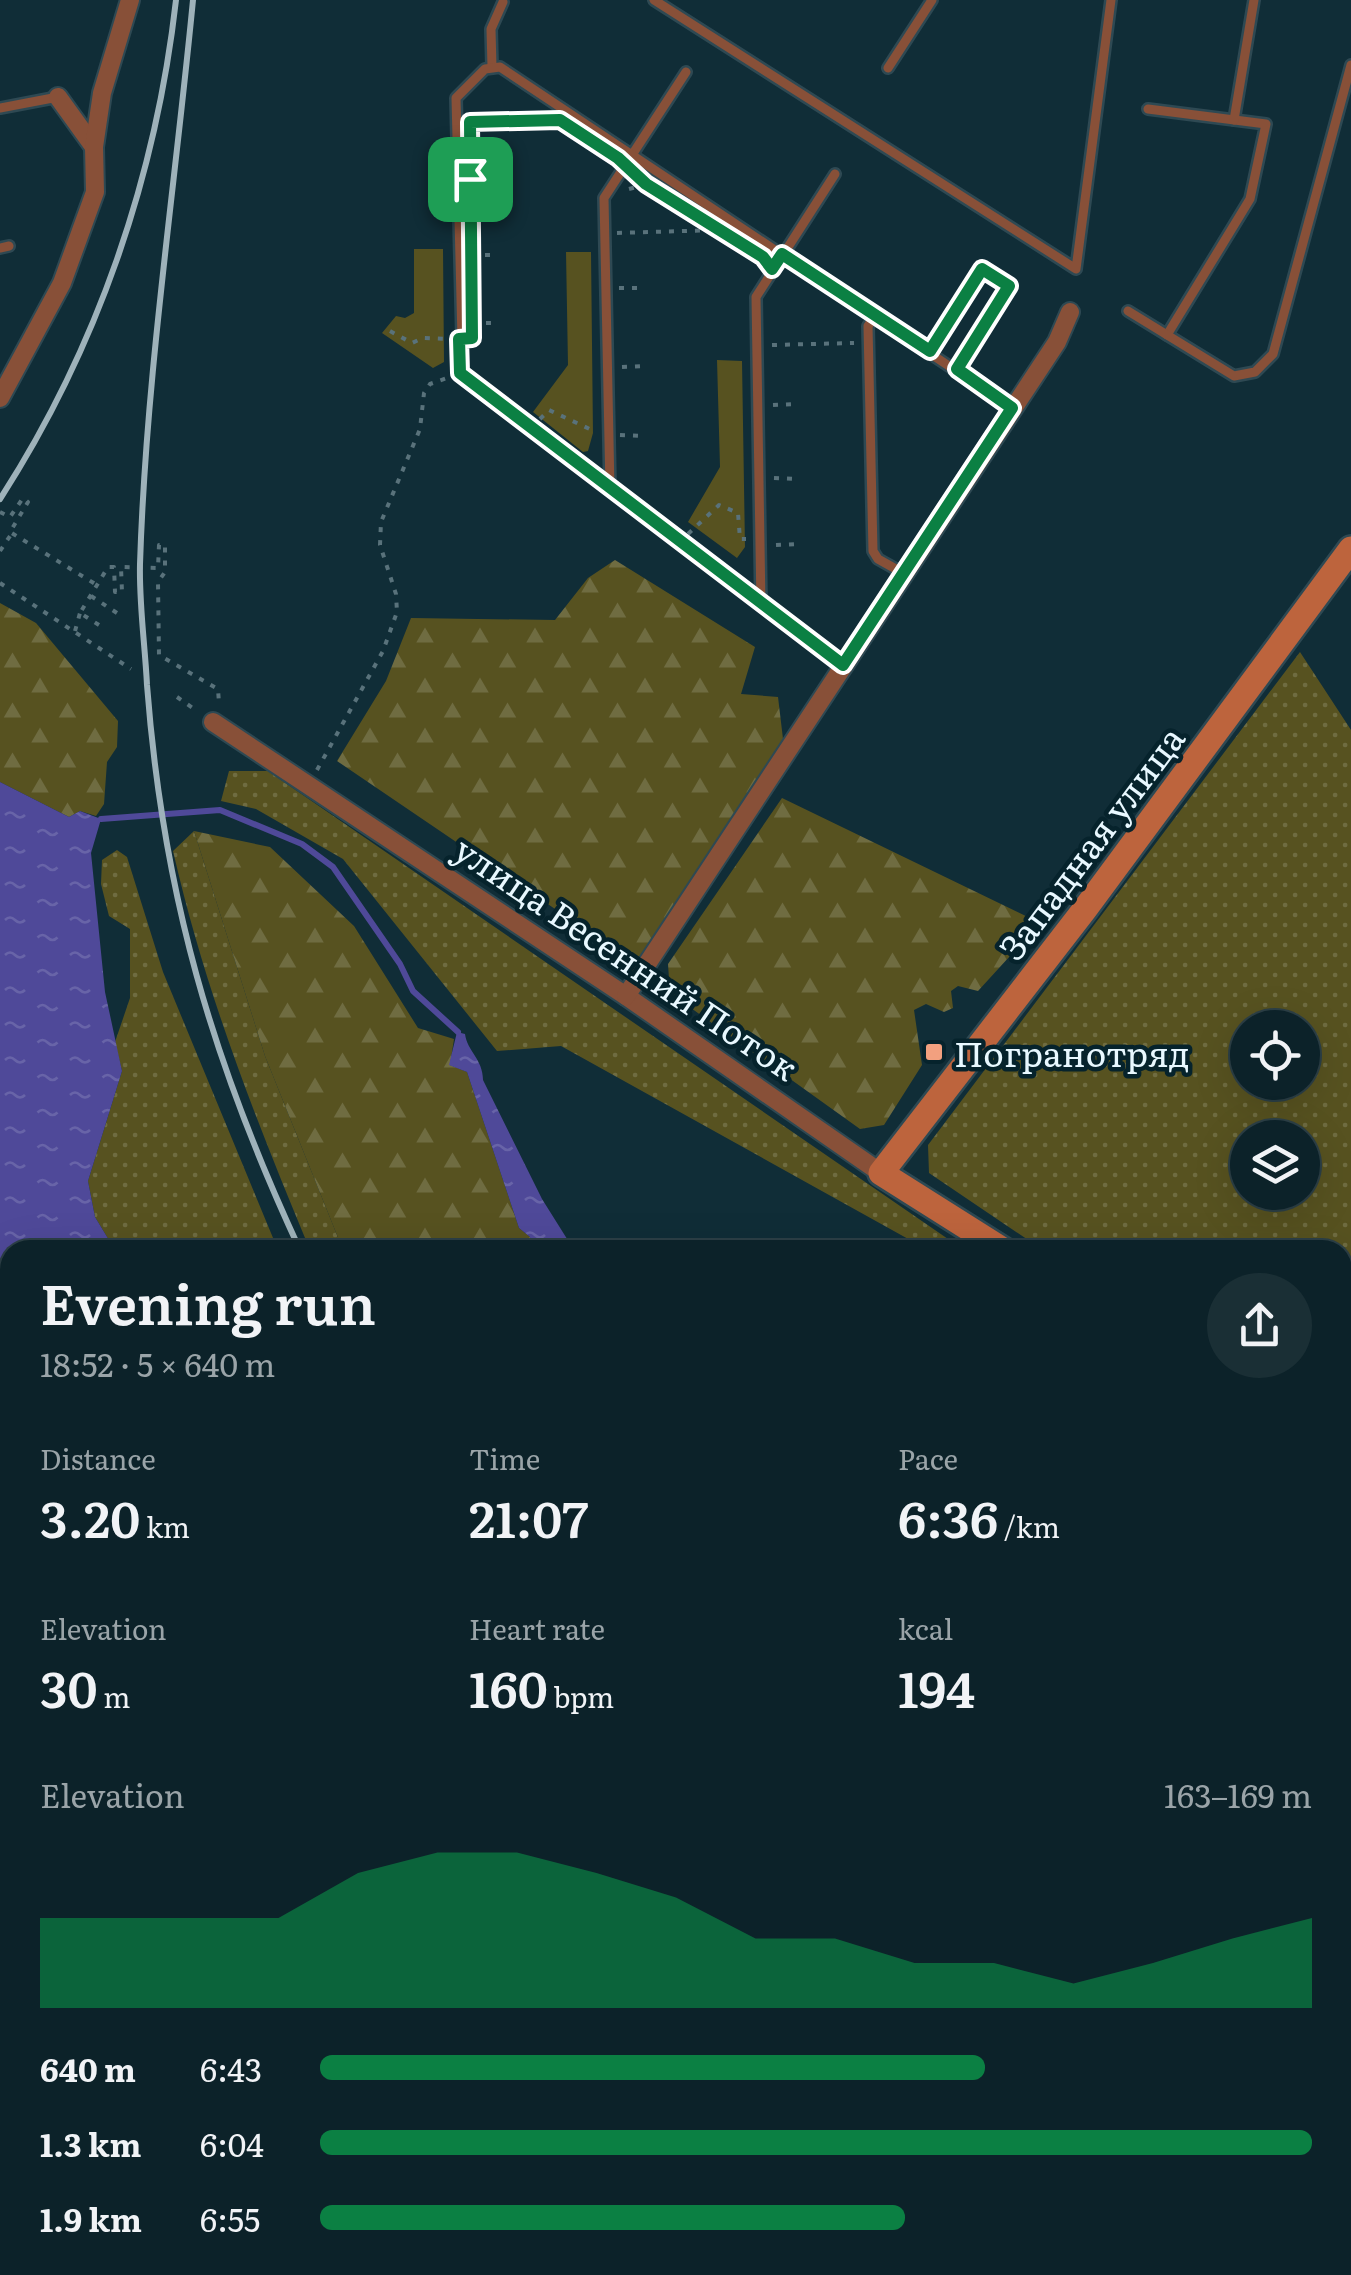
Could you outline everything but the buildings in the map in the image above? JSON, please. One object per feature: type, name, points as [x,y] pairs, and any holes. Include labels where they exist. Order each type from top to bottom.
[{"type":"street","points":[[0,398],[62,283],[95,192],[94,147],[110,53],[130,0]]},
{"type":"street","points":[[58,97],[94,147]]},
{"type":"street","points":[[626,996],[1057,342],[1070,312]]},
{"type":"street","name":"Западная улица","points":[[882,1173],[1085,909],[1351,550]]},
{"type":"street","name":"улица Весенний Поток","points":[[216,715],[882,1173],[986,1240]]},
{"type":"lane","points":[[654,0],[1076,269],[1111,0]]},
{"type":"lane","points":[[888,68],[932,0]]},
{"type":"lane","points":[[1234,120],[1254,0]]},
{"type":"lane","points":[[492,67],[491,29],[503,2]]},
{"type":"lane","points":[[1128,311],[1234,376],[1254,372],[1273,354],[1351,66]]},
{"type":"lane","points":[[843,665],[460,373],[456,98],[492,67],[500,67],[1012,408]]},
{"type":"lane","points":[[610,489],[604,198],[686,72]]},
{"type":"lane","points":[[0,108],[58,97]]},
{"type":"lane","points":[[1148,109],[1266,124],[1250,200],[1167,335]]},
{"type":"lane","points":[[761,606],[756,298],[835,174]]},
{"type":"lane","points":[[930,351],[982,269],[1009,286],[957,369]]},
{"type":"lane","points":[[876,315],[868,326],[873,551],[878,559],[903,574]]},
{"type":"path","points":[[470,105],[470,122],[560,120],[546,112]]},
{"type":"path","points":[[626,165],[646,184]]},
{"type":"path","points":[[470,179],[491,178]]},
{"type":"path","points":[[619,198],[629,188],[656,186]]},
{"type":"path","points":[[616,220],[617,233],[722,230],[706,219]]},
{"type":"path","points":[[471,272],[471,255],[492,255]]},
{"type":"path","points":[[618,270],[619,288],[644,288]]},
{"type":"path","points":[[390,330],[412,343],[423,338],[472,338],[472,306]]},
{"type":"path","points":[[472,323],[493,323]]},
{"type":"path","points":[[771,328],[772,345],[855,344],[855,325]]},
{"type":"path","points":[[622,384],[622,367],[644,366]]},
{"type":"path","points":[[315,773],[336,742],[397,612],[396,594],[380,545],[381,522],[420,429],[424,393],[430,384],[460,373]]},
{"type":"path","points":[[773,405],[795,404]]},
{"type":"path","points":[[550,432],[537,422],[549,410],[586,431],[646,436]]},
{"type":"path","points":[[624,418],[625,452]]},
{"type":"path","points":[[775,494],[774,478],[796,478]]},
{"type":"path","points":[[0,512],[10,517],[23,498],[28,502],[0,551]]},
{"type":"path","points":[[688,534],[719,506],[738,513],[740,539],[776,539],[776,561]]},
{"type":"path","points":[[674,524],[702,543]]},
{"type":"path","points":[[12,533],[97,585]]},
{"type":"path","points":[[776,544],[797,544]]},
{"type":"path","points":[[75,631],[80,613],[108,567],[114,567],[115,592],[122,592],[121,567],[158,568],[159,545],[165,545],[165,572],[158,582],[159,655],[218,689],[216,715],[177,698]]},
{"type":"path","points":[[0,583],[131,669]]},
{"type":"path","points":[[91,596],[117,612]]},
{"type":"path","points":[[80,613],[98,625]]},
{"type":"green space","points":[[414,249],[443,249],[444,362],[433,368],[382,333],[396,316],[405,318],[414,313]]},
{"type":"green space","points":[[566,252],[591,252],[593,433],[588,451],[583,452],[533,412],[568,365]]},
{"type":"green space","points":[[717,360],[742,361],[745,547],[737,558],[688,522],[720,467]]},
{"type":"green space","points":[[615,560],[755,647],[741,694],[778,697],[783,739],[636,964],[337,761],[386,681],[411,618],[555,620],[588,578]]},
{"type":"green space","points":[[0,603],[36,623],[118,721],[117,747],[107,762],[104,804],[96,816],[80,811],[69,817],[0,782]]},
{"type":"green space","points":[[1300,652],[1351,730],[1351,1240],[1028,1240],[929,1173],[928,1145]]},
{"type":"green space","points":[[229,771],[268,771],[949,1240],[910,1240],[561,1046],[497,1051],[343,859],[256,809],[221,801]]},
{"type":"green space","points":[[782,798],[1040,923],[978,991],[958,986],[951,991],[953,1008],[944,1012],[926,1004],[914,1010],[922,1065],[884,1125],[860,1129],[670,993],[668,964]]},
{"type":"green space","points":[[194,831],[265,1056],[339,1240],[306,1240],[233,1054],[200,955],[173,851]]},
{"type":"green space","points":[[194,831],[270,847],[354,926],[418,1028],[454,1039],[450,1065],[467,1072],[519,1228],[530,1240],[339,1240],[265,1056]]},
{"type":"green space","points":[[117,850],[127,857],[163,972],[274,1240],[109,1240],[95,1217],[88,1181],[122,1071],[115,1042],[130,998],[130,929],[109,916],[101,884],[102,860]]},
{"type":"water","points":[[0,782],[69,817],[80,811],[101,819],[91,853],[105,992],[122,1071],[88,1181],[95,1217],[109,1240],[0,1240]]},
{"type":"water","points":[[457,1032],[465,1034],[483,1080],[542,1199],[568,1240],[530,1240],[519,1228],[467,1072],[449,1065]]},
{"type":"waterway","points":[[101,819],[220,810],[302,844],[333,867],[400,964],[413,991],[458,1032]]},
{"type":"railway","points":[[0,499],[66,383],[117,260],[154,132],[176,0]]},
{"type":"railway","points":[[193,0],[143,493],[140,579],[147,685],[165,835],[196,975],[241,1111],[296,1240]]},
{"type":"place","name":"Погранотряд","points":[[934,1052]]},
{"type":"route","points":[[560,120],[618,158],[646,184],[656,186],[763,257],[772,269],[782,254],[930,351],[982,269],[1009,286],[957,369],[1012,408],[843,665],[463,378],[459,339],[472,338],[470,179],[470,122],[560,120]]}]
